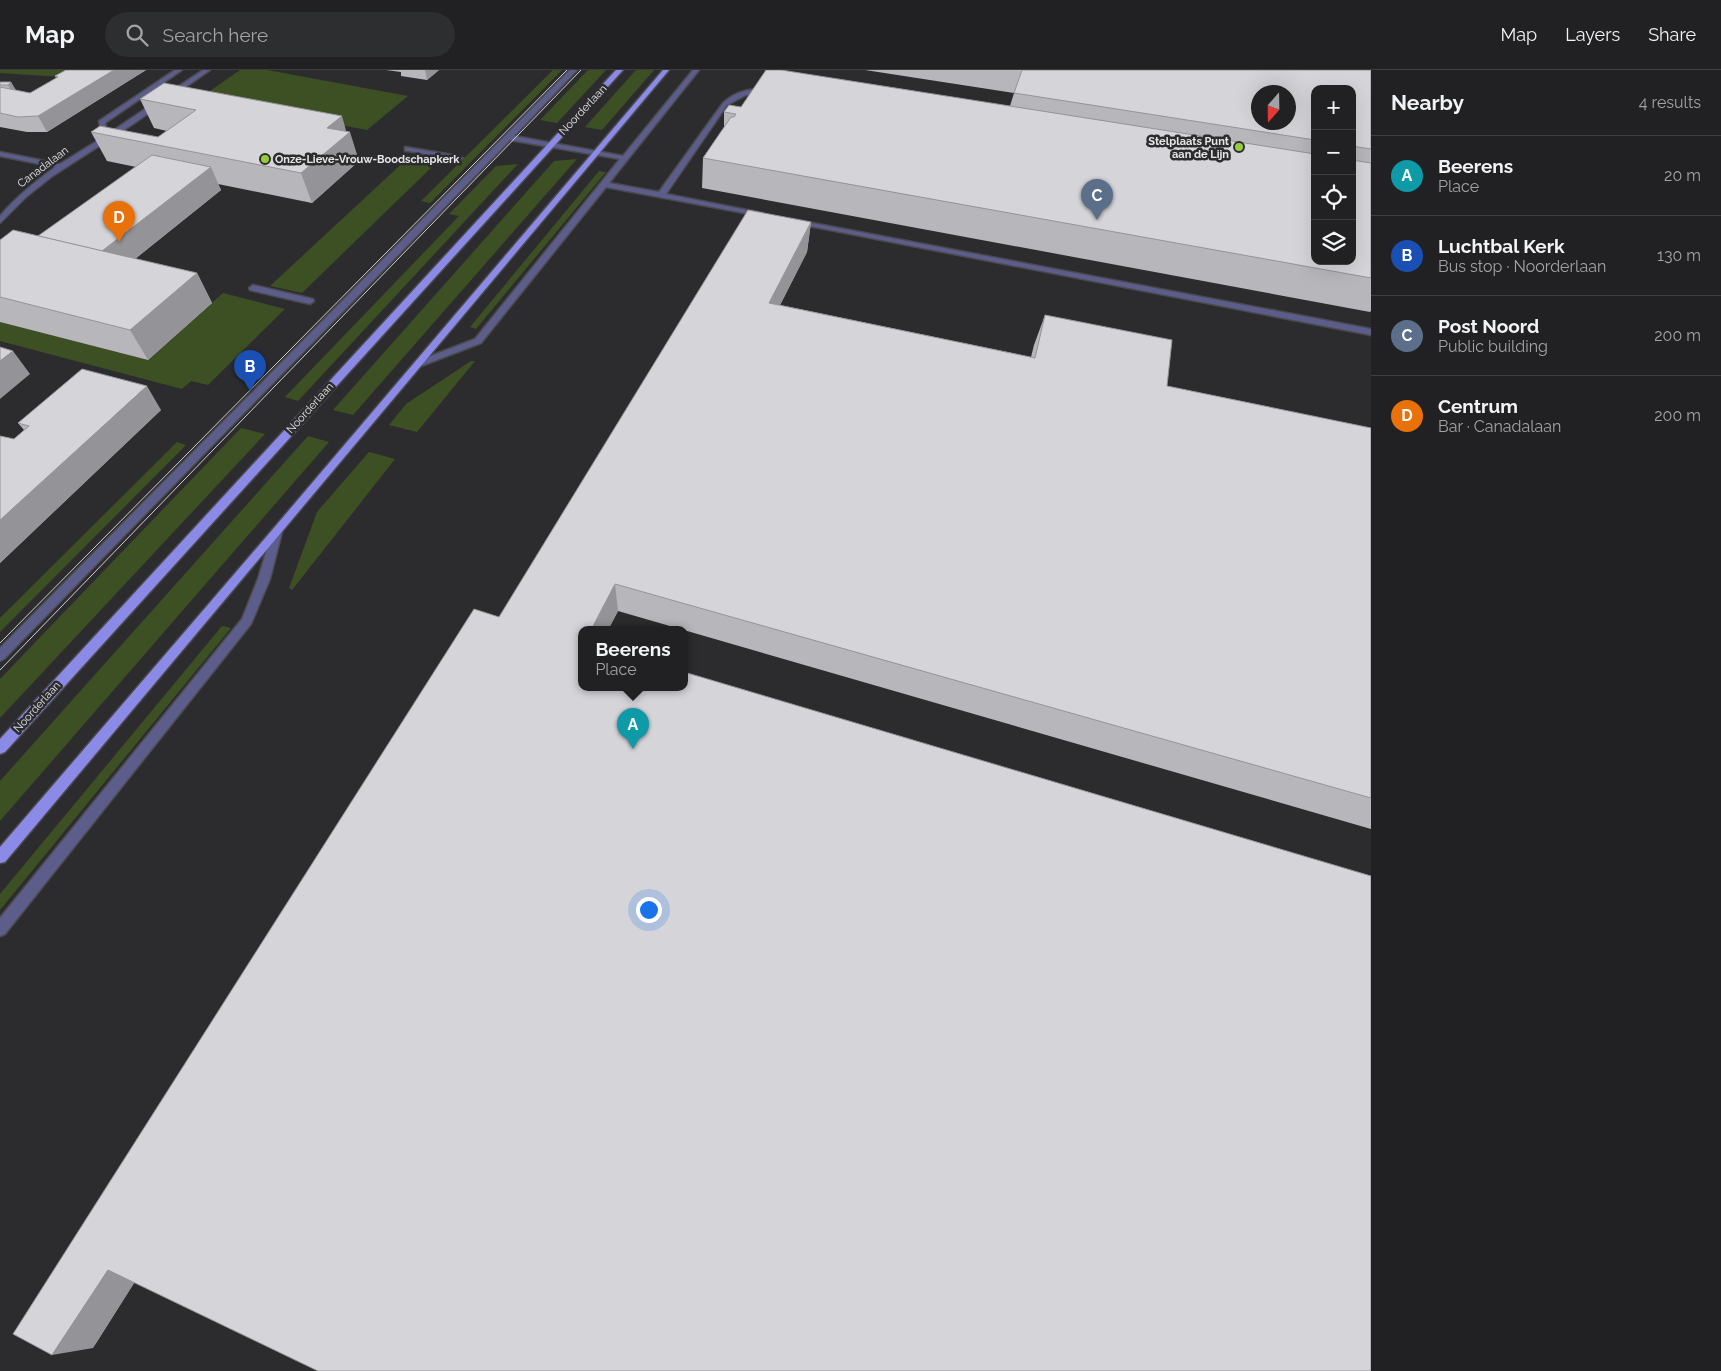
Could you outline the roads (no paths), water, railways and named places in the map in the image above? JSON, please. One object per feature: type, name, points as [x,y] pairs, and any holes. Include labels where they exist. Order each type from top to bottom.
[{"type":"main road","name":"Noorderlaan","points":[[0,748],[620,70]]},
{"type":"main road","points":[[0,857],[598,153],[666,70]]},
{"type":"street","points":[[106,138],[101,122],[180,70]]},
{"type":"street","name":"Canadalaan","points":[[0,221],[28,190],[59,166],[106,138],[207,70]]},
{"type":"street","points":[[0,656],[574,70]]},
{"type":"street","points":[[418,364],[478,341],[696,70]]},
{"type":"street","points":[[662,195],[725,104],[732,97],[749,91],[773,93]]},
{"type":"street","points":[[508,137],[625,158]]},
{"type":"street","points":[[408,149],[459,158]]},
{"type":"street","points":[[0,154],[59,166]]},
{"type":"street","points":[[604,184],[767,216]]},
{"type":"street","points":[[787,220],[1371,332]]},
{"type":"street","points":[[253,288],[310,301]]},
{"type":"street","points":[[0,929],[247,621],[264,579],[277,532]]},
{"type":"tram line","points":[[0,643],[567,70]]},
{"type":"tram line","points":[[0,670],[581,70]]},
{"type":"place","name":"Stelplaats Punt aan de Lijn","points":[[1239,147]]},
{"type":"place","name":"Onze-Lieve-Vrouw-Boodschapkerk","points":[[265,159]]},
{"type":"place","name":"Post Noord","points":[[1097,220]]},
{"type":"place","name":"Centrum","points":[[119,242]]},
{"type":"place","name":"Luchtbal Kerk","points":[[250,391]]},
{"type":"place","name":"Beerens","points":[[633,749]]}]
